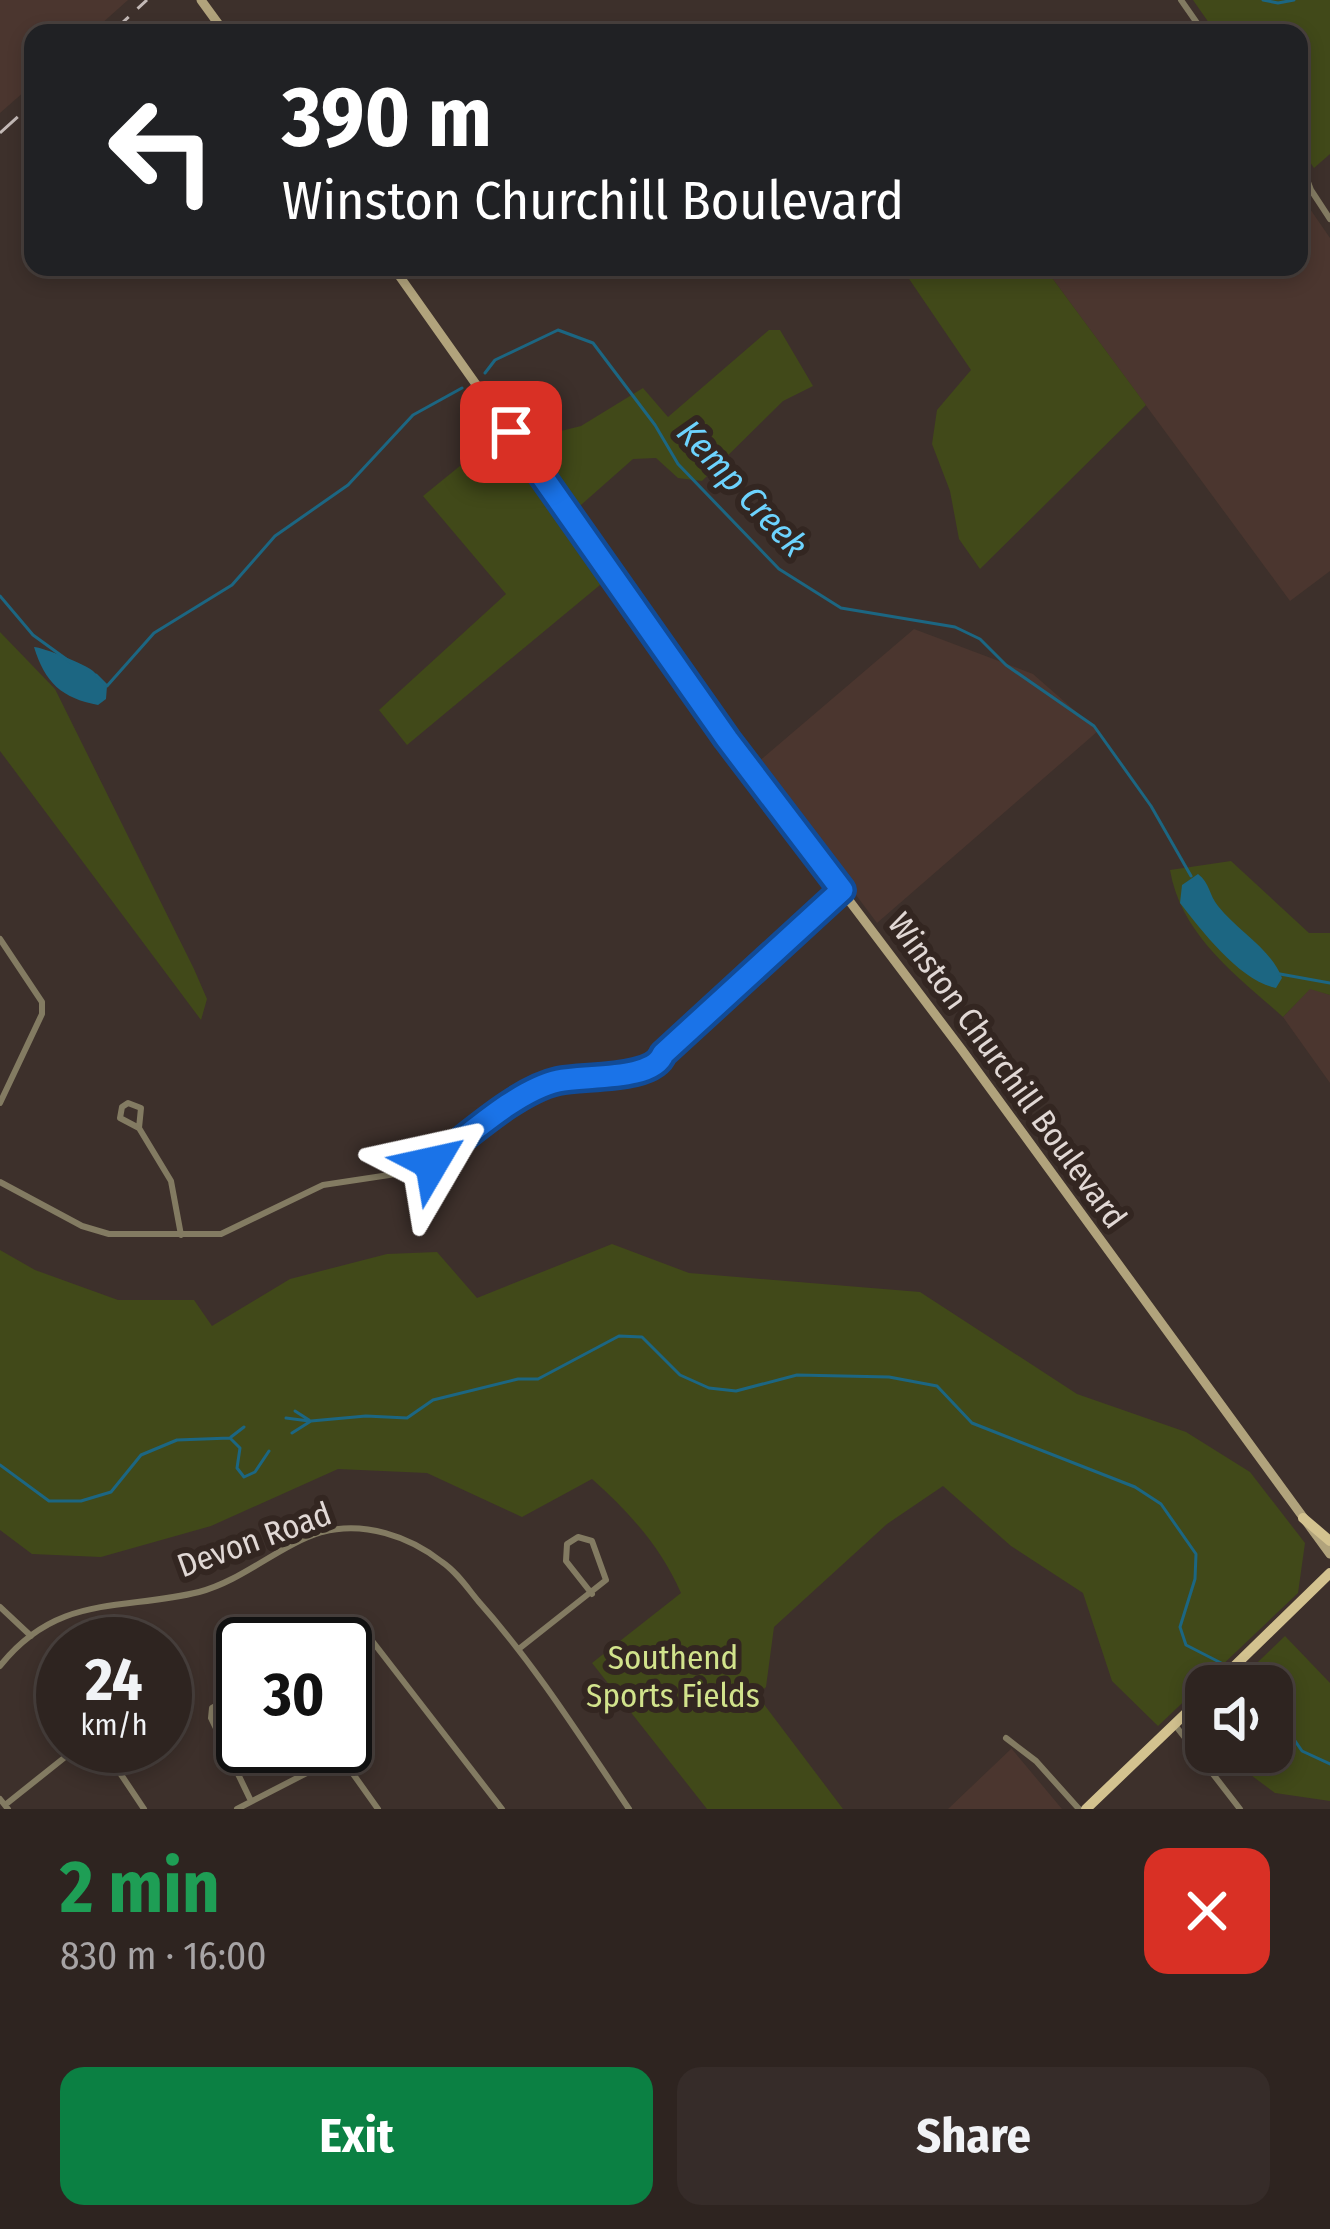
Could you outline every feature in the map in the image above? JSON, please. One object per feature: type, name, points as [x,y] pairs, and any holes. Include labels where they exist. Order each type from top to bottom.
[{"type":"main road","name":"Winston Churchill Boulevard","points":[[399,276],[727,739],[1330,1554]]},
{"type":"main road","points":[[1303,1518],[1330,1541]]},
{"type":"main road","points":[[1237,1665],[1330,1573]]},
{"type":"main road","points":[[1083,1809],[1185,1715]]},
{"type":"street","points":[[1308,180],[1330,219]]},
{"type":"street","points":[[0,1182],[98,1232],[205,1237],[235,1229],[323,1185],[409,1172],[432,1163],[541,1085],[647,1071],[660,1064],[663,1054],[842,890]]},
{"type":"street","points":[[0,939],[42,1003],[42,1014],[0,1103]]},
{"type":"street","points":[[139,1128],[141,1108],[132,1102],[124,1104],[120,1118],[139,1128],[171,1180],[181,1235]]},
{"type":"street","name":"Devon Road","points":[[0,1666],[31,1636],[66,1616],[99,1605],[199,1592],[324,1532],[356,1528],[391,1534],[448,1565],[520,1648],[629,1809]]},
{"type":"street","points":[[520,1648],[592,1594],[606,1580],[592,1541],[578,1537],[566,1544],[566,1562],[592,1594]]},
{"type":"street","points":[[0,1607],[31,1636]]},
{"type":"street","points":[[372,1641],[502,1809]]},
{"type":"street","points":[[1175,1725],[1240,1809]]},
{"type":"street","points":[[1006,1738],[1083,1809]]},
{"type":"street","points":[[237,1809],[330,1761],[346,1764],[378,1809]]},
{"type":"street","points":[[4,1804],[45,1773]]},
{"type":"street","points":[[120,1773],[144,1809]]},
{"type":"street","points":[[238,1773],[251,1801]]},
{"type":"shaded area","points":[[0,0],[128,0],[101,24],[24,24],[24,92],[0,113]]},
{"type":"shaded area","points":[[1308,206],[1330,238],[1330,571],[1290,601],[1051,276],[1308,276]]},
{"type":"shaded area","points":[[914,629],[1033,674],[1098,731],[877,923],[757,763]]},
{"type":"shaded area","points":[[1310,988],[1330,995],[1330,1083],[1283,1017]]},
{"type":"shaded area","points":[[1011,1749],[1062,1809],[948,1809]]},
{"type":"green space","points":[[1193,0],[1330,0],[1330,154],[1314,168],[1308,159],[1308,24],[1210,24]]},
{"type":"green space","points":[[907,276],[1051,276],[1146,405],[980,569],[959,539],[950,491],[932,444],[937,410],[971,370]]},
{"type":"green space","points":[[769,330],[780,330],[813,386],[783,401],[702,481],[678,478],[656,458],[633,459],[564,520],[606,580],[407,745],[379,710],[506,594],[423,496],[519,418],[553,433],[581,426],[643,388],[668,417]]},
{"type":"green space","points":[[0,632],[55,689],[194,969],[207,999],[201,1020],[0,751]]},
{"type":"green space","points":[[1231,861],[1309,933],[1330,933],[1330,995],[1310,989],[1283,1017],[1198,934],[1176,893],[1170,870]]},
{"type":"green space","name":"Southend Sports Fields","points":[[612,1244],[689,1273],[920,1292],[1077,1394],[1186,1432],[1250,1472],[1305,1543],[1298,1593],[1222,1665],[1185,1665],[1185,1700],[1158,1726],[1112,1681],[1083,1593],[1011,1546],[943,1486],[887,1524],[774,1627],[766,1687],[757,1695],[843,1809],[707,1809],[592,1663],[681,1593],[643,1531],[592,1479],[522,1517],[427,1473],[338,1469],[211,1526],[101,1557],[32,1554],[0,1530],[0,1250],[35,1270],[118,1300],[194,1300],[212,1326],[290,1279],[387,1254],[437,1252],[477,1298]]},
{"type":"green space","points":[[1285,1636],[1330,1683],[1330,1801],[1275,1793],[1248,1773],[1293,1773],[1293,1665],[1255,1665]]},
{"type":"water","points":[[34,647],[93,671],[107,686],[106,699],[98,705],[65,693],[50,679]]},
{"type":"water","points":[[1198,874],[1218,906],[1277,968],[1282,978],[1276,988],[1236,965],[1180,903],[1182,885]]},
{"type":"waterway","points":[[1263,0],[1294,0]]},
{"type":"waterway","name":"Kemp Creek","points":[[485,373],[495,360],[558,330],[593,343],[678,464],[779,569],[841,608],[955,627],[980,639],[1006,665],[1094,726],[1151,806],[1191,876]]},
{"type":"waterway","name":"Kemp Creek","points":[[96,675],[107,686],[154,633],[232,585],[275,536],[348,485],[413,415],[462,388]]},
{"type":"waterway","name":"Kemp Creek","points":[[0,596],[33,635],[73,664]]},
{"type":"waterway","name":"Kemp Creek","points":[[1280,974],[1330,983]]},
{"type":"waterway","points":[[292,1433],[311,1421],[407,1418],[433,1400],[518,1379],[538,1379],[619,1336],[642,1337],[680,1375],[709,1388],[736,1391],[797,1375],[889,1377],[937,1386],[972,1423],[1135,1487],[1161,1504],[1196,1554],[1195,1579],[1180,1627],[1186,1645],[1225,1665]]},
{"type":"waterway","points":[[295,1411],[309,1420]]},
{"type":"waterway","points":[[286,1418],[309,1421]]},
{"type":"waterway","points":[[231,1437],[244,1427]]},
{"type":"waterway","points":[[0,1465],[49,1501],[81,1501],[111,1492],[141,1455],[177,1440],[230,1438],[240,1448],[237,1468],[244,1477],[255,1472],[269,1451]]},
{"type":"waterway","points":[[1293,1738],[1302,1751],[1330,1764]]},
{"type":"railway","points":[[121,24],[147,0]]},
{"type":"railway","points":[[0,133],[24,111]]},
{"type":"route","points":[[432,1163],[541,1085],[647,1071],[660,1064],[663,1054],[842,890],[727,739],[511,432]]}]
